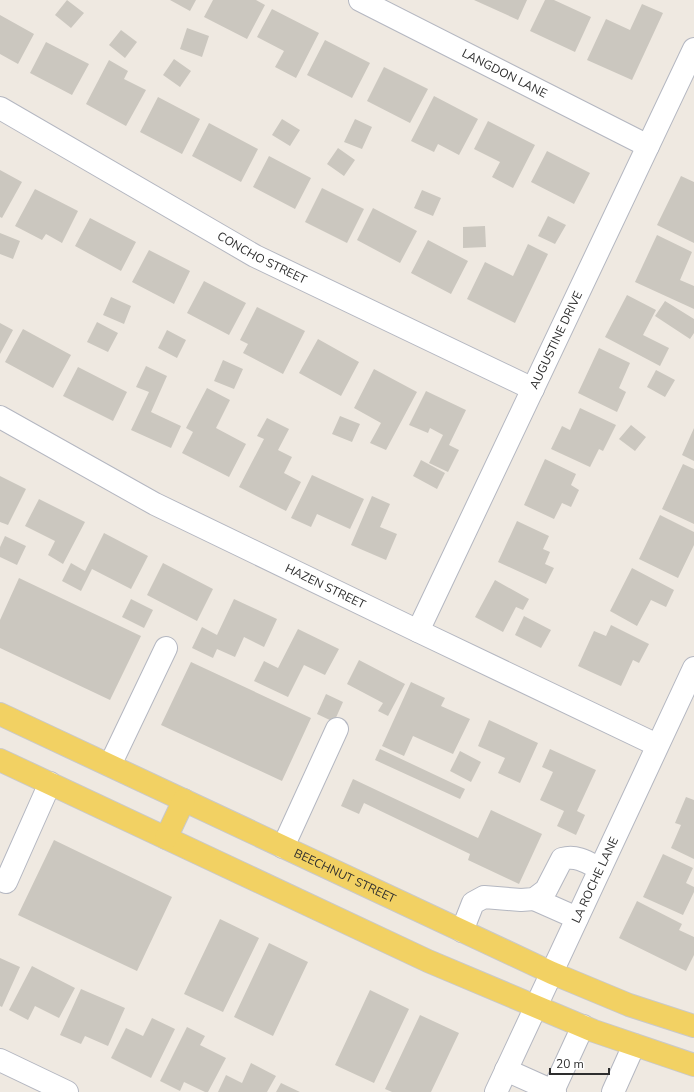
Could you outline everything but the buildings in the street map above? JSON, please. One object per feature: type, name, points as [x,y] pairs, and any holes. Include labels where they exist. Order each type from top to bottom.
[{"type":"main road","name":"BEECHNUT STREET","points":[[0,714],[552,973],[629,1005],[694,1026]]},
{"type":"main road","points":[[0,760],[428,961],[583,1026],[694,1065]]},
{"type":"main road","points":[[166,838],[184,800]]},
{"type":"street","name":"LANGDON LANE","points":[[360,0],[648,146]]},
{"type":"street","name":"AUGUSTINE DRIVE","points":[[418,631],[694,49]]},
{"type":"street","name":"CONCHO STREET","points":[[0,108],[255,256],[533,389]]},
{"type":"street","name":"HAZEN STREET","points":[[0,417],[155,504],[657,746]]},
{"type":"street","points":[[110,765],[166,648]]},
{"type":"street","name":"LA ROCHE LANE","points":[[496,1092],[694,668]]},
{"type":"street","points":[[283,847],[337,729]]},
{"type":"street","points":[[6,882],[50,783]]},
{"type":"street","points":[[534,899],[546,890],[562,859],[570,857],[581,859],[600,868]]},
{"type":"street","points":[[462,931],[473,903],[484,897],[521,900],[534,899],[577,918]]},
{"type":"street","points":[[506,1070],[554,1092],[583,1026]]},
{"type":"street","points":[[613,1092],[634,1045]]},
{"type":"street","points":[[0,1060],[67,1092]]}]
